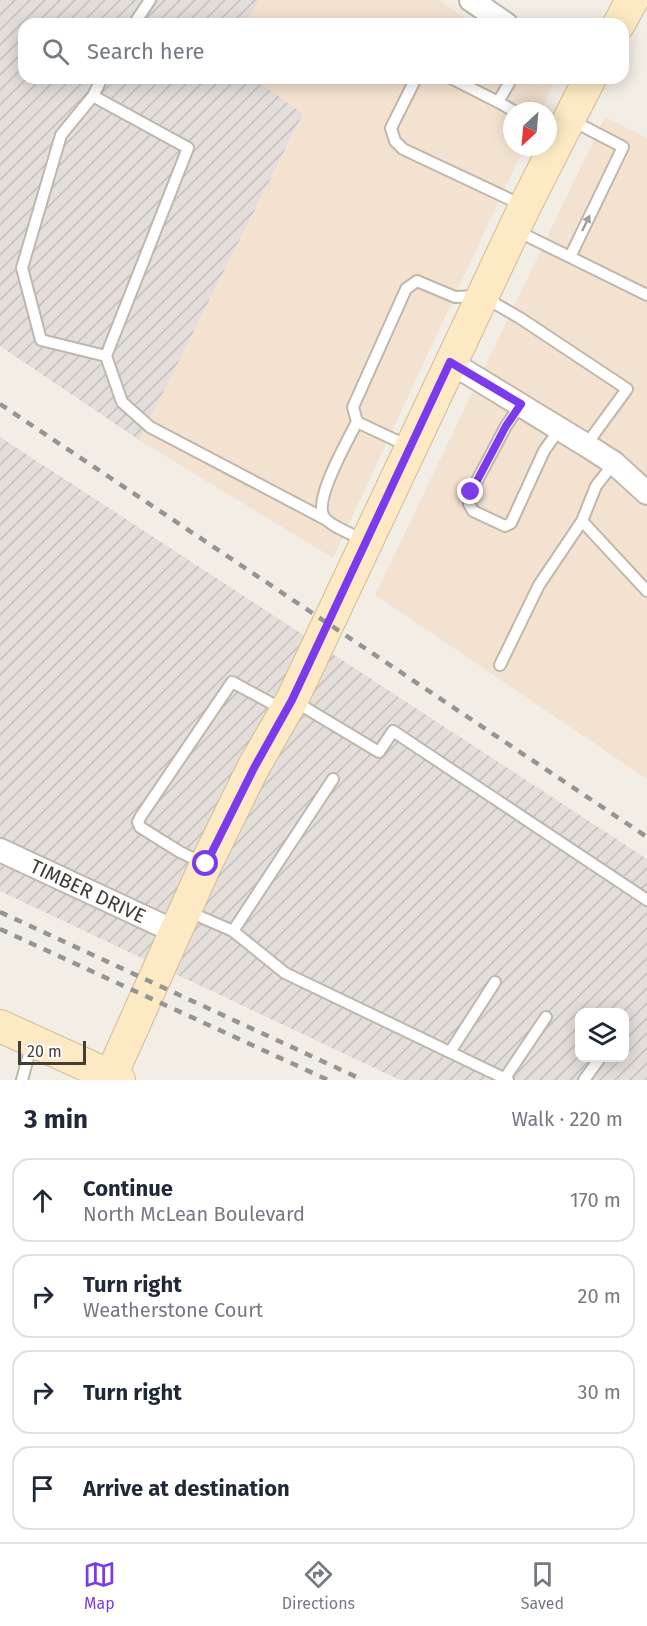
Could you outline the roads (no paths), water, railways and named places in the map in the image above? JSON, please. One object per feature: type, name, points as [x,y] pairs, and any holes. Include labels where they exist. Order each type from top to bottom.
[{"type":"main road","points":[[622,18],[632,0]]},
{"type":"main road","points":[[0,1026],[113,1079],[206,864],[288,705],[519,218],[559,128],[586,84]]},
{"type":"street","points":[[471,0],[497,18]]},
{"type":"street","points":[[450,362],[614,463],[647,493]]},
{"type":"street","name":"TIMBER DRIVE","points":[[0,850],[181,922]]},
{"type":"lane","points":[[138,18],[150,0]]},
{"type":"lane","points":[[99,84],[93,96],[62,135],[22,268],[41,340],[106,356]]},
{"type":"lane","points":[[413,84],[391,128],[395,141],[403,149],[519,218],[570,257],[647,295]]},
{"type":"lane","points":[[463,84],[503,105]]},
{"type":"lane","points":[[498,102],[508,84]]},
{"type":"lane","points":[[93,96],[188,148],[106,356],[122,402],[150,428],[366,542]]},
{"type":"lane","points":[[559,128],[623,147],[570,257]]},
{"type":"lane","points":[[326,519],[321,511],[322,503],[328,482],[357,422],[353,407],[406,289],[417,281],[455,297],[482,296],[520,318],[627,389],[586,445]]},
{"type":"lane","points":[[521,404],[506,426],[471,492],[469,504],[473,511],[505,526],[511,523],[544,451],[560,428]]},
{"type":"lane","points":[[357,422],[409,447]]},
{"type":"lane","points":[[500,665],[539,585],[582,522],[596,486],[614,463]]},
{"type":"lane","points":[[582,522],[647,591]]},
{"type":"lane","points":[[206,864],[180,852],[140,827],[138,822],[232,682],[288,705],[379,752],[393,731],[647,900]]},
{"type":"lane","points":[[233,931],[333,779]]},
{"type":"lane","points":[[181,922],[233,931],[285,973],[506,1079],[546,1017]]},
{"type":"lane","points":[[450,1052],[495,982]]},
{"type":"lane","points":[[22,1080],[33,1041]]},
{"type":"lane","points":[[584,1080],[597,1062]]},
{"type":"railway","points":[[0,404],[647,837]]},
{"type":"railway","points":[[0,912],[363,1080]]},
{"type":"railway","points":[[0,929],[328,1080]]}]
